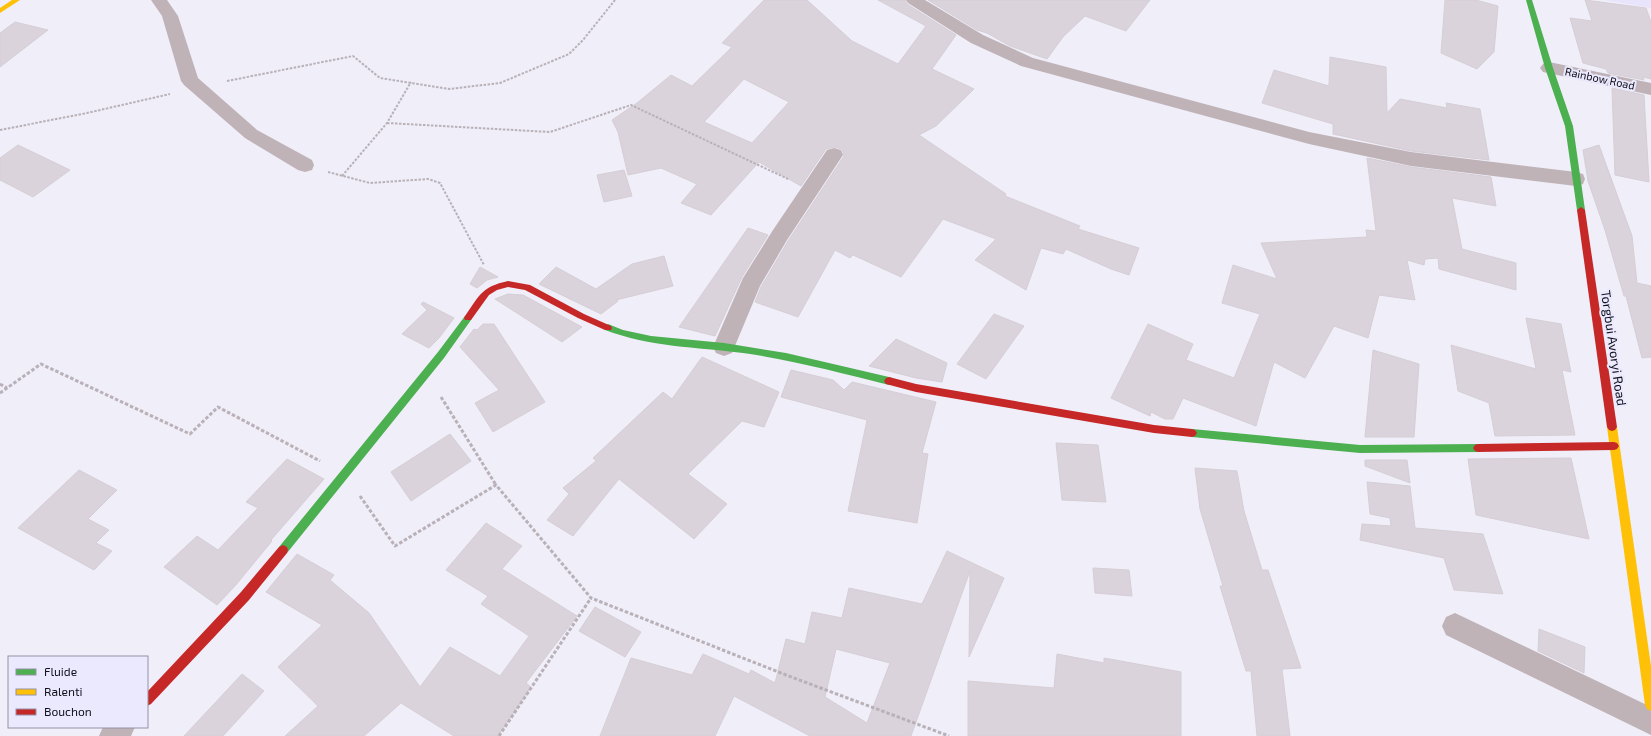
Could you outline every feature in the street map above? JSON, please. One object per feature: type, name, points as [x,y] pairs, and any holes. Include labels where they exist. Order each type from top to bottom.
[{"type":"main road","points":[[0,11],[16,0]]},
{"type":"main road","name":"Torgbui Avoryi Road","points":[[1529,0],[1549,68],[1569,126],[1651,705]]},
{"type":"main road","points":[[148,699],[245,596],[441,355],[486,293],[495,286],[508,284],[527,287],[581,316],[622,334],[665,343],[724,347],[806,360],[916,388],[1154,429],[1360,448],[1614,446]]},
{"type":"street","points":[[159,0],[170,16],[190,81],[251,134],[305,165]]},
{"type":"street","points":[[914,0],[977,39],[1027,62],[1088,79],[1309,138],[1411,159],[1576,179]]},
{"type":"street","name":"Rainbow Road","points":[[1549,68],[1651,89]]},
{"type":"street","points":[[724,347],[750,284],[780,235],[834,155]]},
{"type":"street","points":[[1455,626],[1651,721]]},
{"type":"street","points":[[113,736],[120,728]]},
{"type":"path","points":[[0,130],[87,113],[197,87],[353,56],[380,78],[449,89],[500,83],[569,54],[583,40],[615,0]]},
{"type":"path","points":[[342,176],[387,122],[411,82]]},
{"type":"path","points":[[387,122],[550,132],[631,105],[811,189]]},
{"type":"path","points":[[305,165],[370,183],[428,179],[440,183],[495,286]]},
{"type":"path","points":[[0,393],[41,364],[190,434],[218,407],[344,474],[395,546],[496,485]]},
{"type":"path","points":[[426,373],[496,485],[591,598],[786,675],[949,736]]},
{"type":"path","points":[[0,384],[7,388]]},
{"type":"path","points":[[499,736],[591,598]]},
{"type":"shaded area","points":[[1604,0],[1651,0],[1651,8]]},
{"type":"building","points":[[764,0],[807,0],[852,41],[898,64],[926,26],[878,0],[905,0],[907,4],[956,35],[932,69],[974,89],[936,126],[919,135],[1006,194],[1005,196],[1080,226],[1078,229],[1139,248],[1129,275],[1111,269],[1066,249],[1063,254],[1041,248],[1026,290],[975,260],[996,239],[943,219],[901,277],[853,255],[850,258],[835,250],[798,317],[755,302],[761,287],[788,241],[844,156],[842,149],[834,147],[826,149],[801,186],[759,162],[711,215],[681,203],[697,184],[661,168],[628,175],[618,132],[612,120],[637,103],[671,75],[692,86],[732,47],[722,43]],"holes":[[[744,79],[789,102],[752,143],[704,122]]]},
{"type":"building","points":[[928,0],[1150,0],[1126,31],[1085,16],[1063,37],[1047,59],[1010,46],[987,33],[977,30]]},
{"type":"building","points":[[1445,0],[1476,0],[1498,6],[1494,52],[1477,69],[1441,53]]},
{"type":"building","points":[[1585,0],[1646,8],[1651,22],[1651,79],[1643,77],[1644,80],[1608,73],[1606,69],[1583,63],[1570,18],[1592,21]]},
{"type":"building","points":[[15,22],[48,30],[0,67],[0,33]]},
{"type":"building","points":[[1330,57],[1386,67],[1387,113],[1400,99],[1447,108],[1446,103],[1480,109],[1489,160],[1411,151],[1333,134],[1333,124],[1262,103],[1274,70],[1329,86]]},
{"type":"building","points":[[1612,88],[1644,95],[1649,182],[1615,175]]},
{"type":"building","points":[[18,145],[70,170],[33,197],[0,180],[0,158]]},
{"type":"building","points":[[1599,145],[1632,236],[1637,283],[1651,286],[1651,357],[1642,358],[1626,296],[1624,296],[1605,230],[1588,181],[1583,150]]},
{"type":"building","points":[[1367,158],[1411,167],[1491,177],[1496,206],[1452,198],[1462,249],[1516,263],[1516,290],[1439,269],[1438,258],[1425,259],[1424,265],[1407,260],[1415,300],[1379,295],[1368,338],[1334,326],[1305,378],[1274,362],[1256,426],[1183,398],[1173,419],[1165,419],[1151,412],[1150,416],[1111,398],[1148,324],[1193,344],[1186,360],[1234,378],[1260,314],[1222,303],[1233,265],[1277,279],[1261,243],[1367,237],[1366,230],[1376,231]]},
{"type":"building","points":[[624,170],[632,196],[604,202],[597,175]]},
{"type":"building","points":[[748,228],[768,235],[742,277],[715,336],[679,327]]},
{"type":"building","points":[[664,256],[673,286],[616,300],[618,301],[601,314],[539,284],[556,267],[596,289],[632,264]]},
{"type":"building","points":[[480,267],[498,277],[487,280],[477,288],[470,284]]},
{"type":"building","points":[[508,294],[523,295],[582,327],[562,342],[495,299]]},
{"type":"building","points":[[423,302],[454,318],[439,338],[429,348],[402,334],[427,310],[421,304]]},
{"type":"building","points":[[994,314],[1024,326],[986,379],[957,364]]},
{"type":"building","points":[[1526,318],[1561,324],[1571,372],[1562,370],[1575,435],[1495,436],[1489,403],[1458,391],[1451,345],[1536,369]]},
{"type":"building","points":[[483,324],[494,324],[545,402],[493,432],[475,403],[499,390],[460,347],[474,329],[477,330]]},
{"type":"building","points":[[896,339],[947,363],[942,382],[916,378],[869,366]]},
{"type":"building","points":[[1373,350],[1419,364],[1414,437],[1365,437]]},
{"type":"building","points":[[702,357],[779,392],[764,427],[742,421],[688,474],[727,504],[694,539],[619,479],[573,536],[547,520],[569,494],[563,488],[596,461],[593,458],[663,392],[672,399]]},
{"type":"building","points":[[791,370],[833,380],[844,390],[852,382],[936,402],[922,453],[928,454],[917,523],[848,511],[867,420],[781,397]]},
{"type":"building","points":[[450,434],[471,461],[411,501],[391,472]]},
{"type":"building","points":[[1056,443],[1098,445],[1106,502],[1062,500]]},
{"type":"building","points":[[1571,458],[1589,539],[1476,515],[1468,459]]},
{"type":"building","points":[[287,459],[324,479],[271,540],[272,541],[235,586],[217,605],[164,567],[197,536],[218,550],[258,508],[246,502]]},
{"type":"building","points":[[1365,460],[1407,460],[1410,483],[1365,466]]},
{"type":"building","points":[[1195,468],[1237,471],[1244,511],[1262,570],[1268,570],[1301,668],[1282,669],[1290,736],[1257,736],[1251,671],[1246,671],[1220,586],[1223,586],[1200,509]]},
{"type":"building","points":[[79,470],[117,490],[88,519],[109,530],[96,543],[112,551],[94,570],[18,528]]},
{"type":"building","points":[[1367,482],[1410,486],[1415,528],[1483,534],[1503,594],[1454,590],[1444,558],[1360,540],[1362,524],[1391,526],[1390,518],[1370,514]]},
{"type":"building","points":[[486,523],[522,546],[502,569],[577,616],[526,683],[531,687],[498,736],[454,736],[401,703],[364,736],[285,736],[318,706],[278,667],[322,625],[266,592],[297,554],[334,575],[330,580],[369,613],[420,687],[450,647],[500,676],[529,636],[481,604],[488,596],[446,570]]},
{"type":"building","points":[[947,551],[1004,578],[969,657],[970,571],[911,736],[810,736],[734,696],[715,736],[600,736],[631,658],[692,675],[703,654],[749,674],[751,670],[775,683],[786,639],[805,644],[812,612],[842,618],[849,588],[922,604]],"holes":[[[836,649],[890,663],[867,723],[825,697]]]},
{"type":"building","points":[[1093,568],[1129,570],[1132,596],[1095,593]]},
{"type":"building","points":[[595,607],[641,632],[625,657],[579,631]]},
{"type":"building","points":[[1539,629],[1585,647],[1584,673],[1538,651]]},
{"type":"building","points":[[1057,654],[1104,663],[1104,658],[1181,672],[1181,736],[968,736],[968,681],[1054,688]]},
{"type":"building","points":[[242,674],[264,691],[223,736],[184,736]]},
{"type":"traffic: fast","points":[[1529,0],[1549,68],[1569,126],[1581,210]]},
{"type":"traffic: fast","points":[[283,550],[441,355],[468,318]]},
{"type":"traffic: fast","points":[[608,328],[651,340],[724,347],[786,357],[889,381]]},
{"type":"traffic: fast","points":[[1192,433],[1360,449],[1478,448]]},
{"type":"traffic: slow","points":[[0,11],[17,0]]},
{"type":"traffic: slow","points":[[1612,427],[1651,705]]},
{"type":"traffic: jam","points":[[1581,210],[1612,427]]},
{"type":"traffic: jam","points":[[468,318],[486,293],[495,287],[508,284],[527,287],[581,316],[608,328]]},
{"type":"traffic: jam","points":[[889,381],[916,388],[1154,429],[1192,433]]},
{"type":"traffic: jam","points":[[1478,448],[1614,446]]},
{"type":"traffic: jam","points":[[148,699],[245,596],[283,550]]}]
